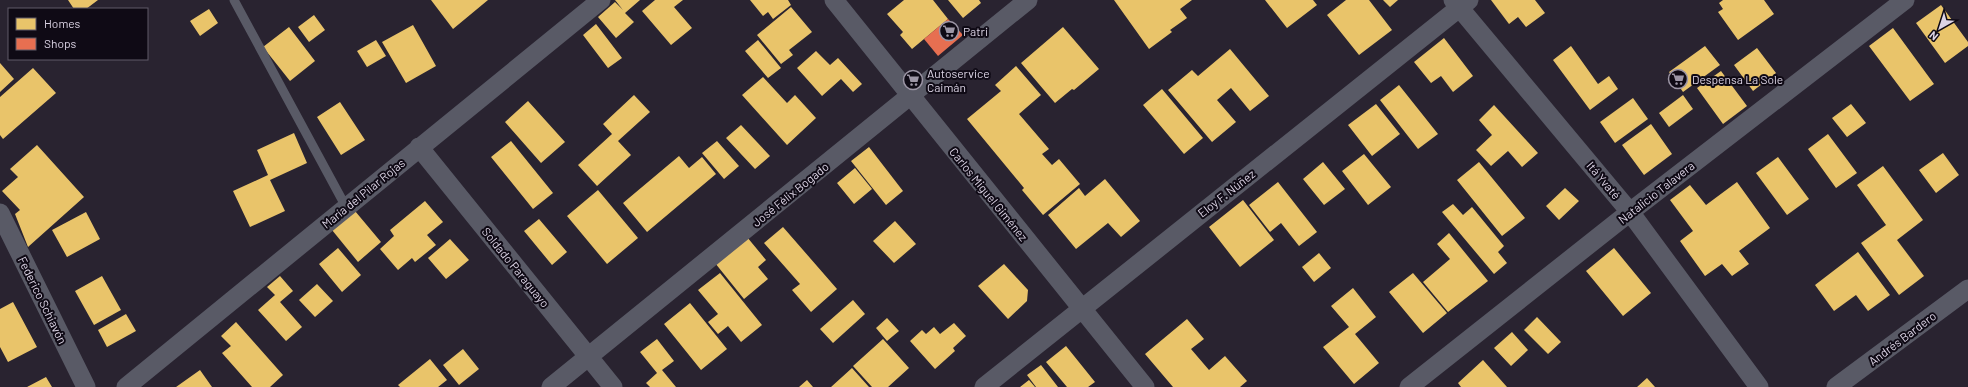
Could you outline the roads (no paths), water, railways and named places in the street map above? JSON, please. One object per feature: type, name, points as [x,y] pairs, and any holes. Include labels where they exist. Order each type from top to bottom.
[{"type":"street","name":"María del Pilar Rojas","points":[[126,387],[601,0]]},
{"type":"street","name":"Carlos Miguel Giménez","points":[[834,0],[1145,387]]},
{"type":"street","name":"José Félix Bogado","points":[[551,387],[589,358],[1028,0]]},
{"type":"street","name":"Natalicio Talavera","points":[[1409,387],[1630,212],[1905,0]]},
{"type":"street","name":"Itá Yvaté","points":[[1460,2],[1630,212],[1759,387]]},
{"type":"street","name":"Eloy F. Núñez","points":[[984,387],[1460,2]]},
{"type":"street","name":"Soldado Paraguayo","points":[[419,147],[612,387]]},
{"type":"street","name":"Federico Schiavón","points":[[0,213],[86,387]]},
{"type":"street","name":"Andrés Bardero","points":[[1836,387],[1968,289]]},
{"type":"lane","points":[[234,0],[346,207]]},
{"type":"place","name":"Patri","points":[[949,31]]},
{"type":"place","name":"Despensa La Sole","points":[[1678,79]]},
{"type":"place","name":"Autoservice Caimán","points":[[913,80]]}]
